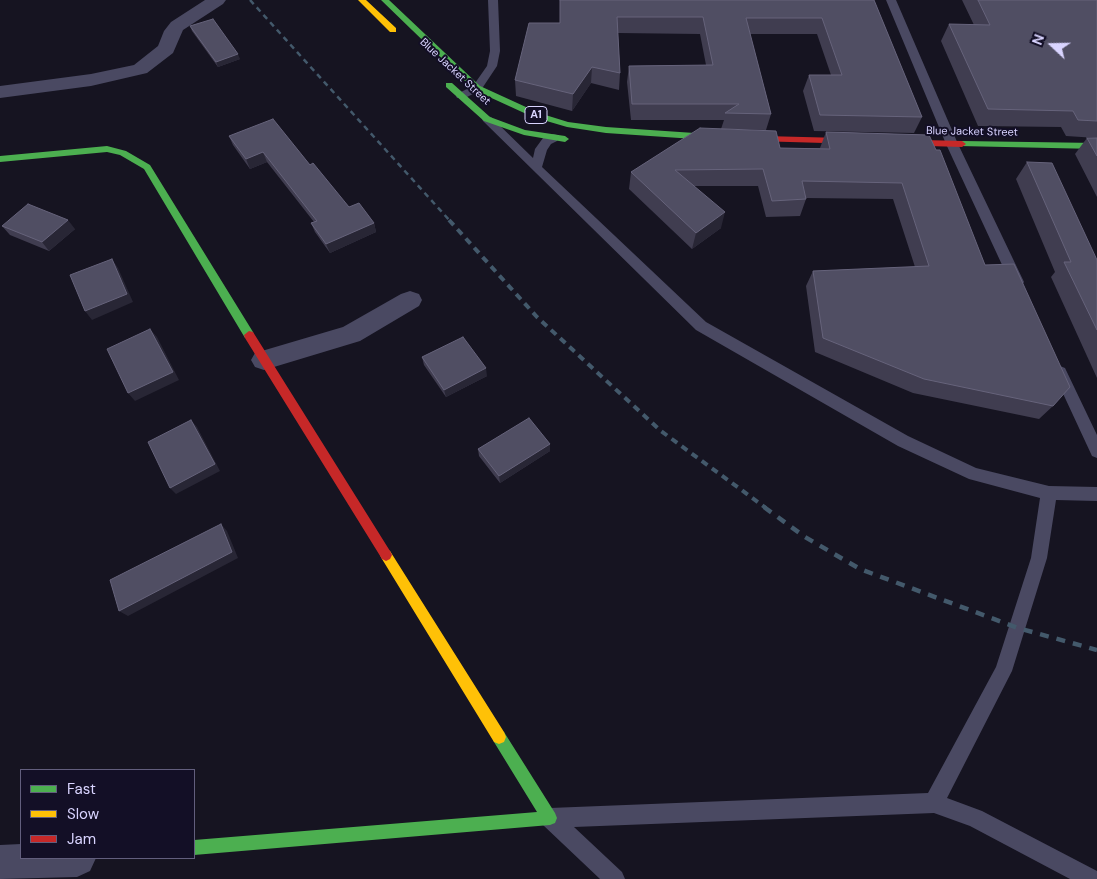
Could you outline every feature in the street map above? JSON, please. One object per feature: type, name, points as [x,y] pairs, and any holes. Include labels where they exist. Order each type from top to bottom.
[{"type":"main road","name":"Blue Jacket Street","points":[[362,0],[404,41]]},
{"type":"main road","name":"Blue Jacket Street","points":[[386,0],[477,88],[536,115],[567,124],[606,130],[726,138],[1097,146]]},
{"type":"main road","name":"Blue Jacket Street","points":[[440,76],[487,119],[524,132],[553,138],[578,140]]},
{"type":"main road","name":"Blue Jacket Street","points":[[605,142],[695,141],[726,138]]},
{"type":"main road","points":[[0,159],[107,149],[123,153],[136,159],[146,167],[264,360],[550,818],[195,848]]},
{"type":"street","points":[[0,92],[91,80],[140,68],[166,50],[173,31],[177,26],[217,0]]},
{"type":"street","points":[[264,360],[351,334],[410,300]]},
{"type":"street","points":[[0,864],[64,859]]},
{"type":"lane","points":[[461,96],[477,88],[492,66],[495,51],[493,0]]},
{"type":"lane","points":[[889,1],[952,144],[1025,298]]},
{"type":"lane","points":[[487,119],[701,326],[903,441],[974,474],[1049,493],[1097,494]]},
{"type":"lane","points":[[536,168],[541,148],[547,141],[553,138]]},
{"type":"lane","points":[[1054,361],[1097,451]]},
{"type":"lane","points":[[934,803],[1003,670],[1039,558],[1049,493]]},
{"type":"lane","points":[[550,818],[934,803],[975,818],[1091,879]]},
{"type":"lane","points":[[550,818],[615,879]]},
{"type":"building","points":[[560,0],[874,0],[922,117],[820,115],[809,75],[842,75],[822,18],[746,18],[771,114],[725,113],[739,104],[632,104],[629,66],[713,65],[703,17],[617,17],[620,73],[592,67],[573,94],[515,80],[529,23],[560,23]]},
{"type":"building","points":[[978,0],[1097,0],[1097,121],[1078,120],[1073,111],[988,109],[949,24],[990,25]]},
{"type":"building","points":[[213,19],[238,54],[216,62],[190,26]]},
{"type":"building","points":[[273,119],[310,165],[313,163],[349,207],[359,203],[374,223],[326,244],[311,223],[317,221],[263,152],[246,159],[229,136]]},
{"type":"building","points":[[700,128],[776,131],[780,148],[830,149],[826,132],[929,135],[936,150],[940,150],[985,265],[1014,264],[1070,387],[1053,406],[924,379],[823,338],[813,271],[929,266],[902,183],[802,181],[806,199],[772,201],[763,169],[675,170],[725,212],[696,233],[631,172]]},
{"type":"building","points":[[1087,138],[1097,138],[1097,156]]},
{"type":"building","points":[[1027,162],[1052,163],[1097,260],[1097,330],[1064,262],[1071,262]]},
{"type":"building","points":[[28,204],[68,220],[42,242],[2,226]]},
{"type":"building","points":[[112,259],[127,294],[85,311],[70,275]]},
{"type":"building","points":[[150,329],[173,372],[128,393],[107,349]]},
{"type":"building","points":[[463,337],[486,368],[444,390],[422,357]]},
{"type":"building","points":[[529,418],[550,444],[499,476],[478,449]]},
{"type":"building","points":[[191,420],[215,464],[170,488],[148,442]]},
{"type":"building","points":[[221,524],[232,552],[119,611],[110,580]]},
{"type":"railway","points":[[250,0],[451,222]]},
{"type":"railway","points":[[449,220],[537,317],[661,431],[766,508]]},
{"type":"railway","points":[[764,507],[805,537],[860,569],[1018,628],[1097,650]]},
{"type":"traffic: fast","points":[[385,0],[477,88],[536,115],[567,124],[606,130],[724,138]]},
{"type":"traffic: fast","points":[[449,85],[487,119],[524,132],[565,139]]},
{"type":"traffic: fast","points":[[962,144],[1097,146]]},
{"type":"traffic: fast","points":[[0,159],[107,149],[123,153],[147,167],[249,335]]},
{"type":"traffic: fast","points":[[195,848],[550,818],[499,737]]},
{"type":"traffic: slow","points":[[362,0],[393,30]]},
{"type":"traffic: slow","points":[[386,555],[499,737]]},
{"type":"traffic: jam","points":[[724,138],[962,144]]},
{"type":"traffic: jam","points":[[249,335],[386,555]]}]
